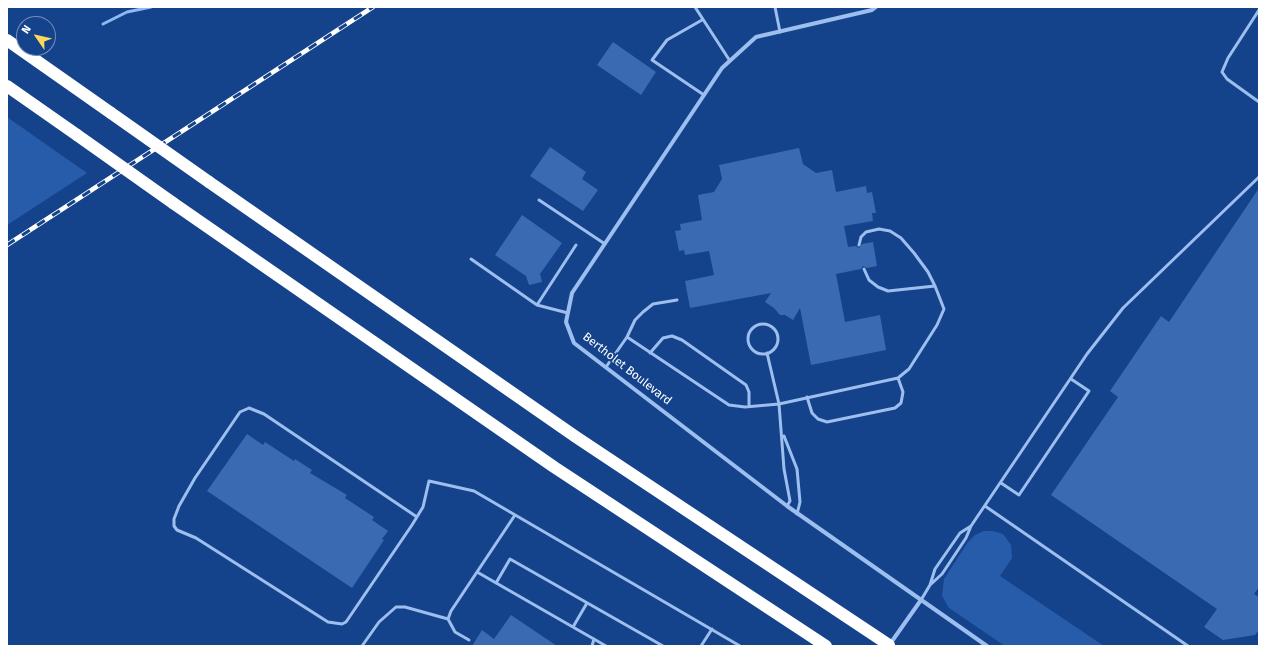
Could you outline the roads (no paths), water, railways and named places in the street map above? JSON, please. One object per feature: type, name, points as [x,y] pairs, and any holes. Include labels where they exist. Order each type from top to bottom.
[{"type":"highway","points":[[7,40],[537,410],[889,645]]},
{"type":"highway","points":[[7,86],[560,471],[826,646]]},
{"type":"street","name":"Bertholet Boulevard","points":[[876,7],[872,10],[756,37],[722,68],[572,293],[566,322],[574,343],[797,514],[987,646]]},
{"type":"street","points":[[889,645],[921,600]]},
{"type":"lane","points":[[695,7],[730,61]]},
{"type":"lane","points":[[775,7],[780,32]]},
{"type":"lane","points":[[1259,10],[1228,58],[1222,72],[1227,79],[1259,102]]},
{"type":"lane","points":[[702,20],[667,40],[652,60],[704,95]]},
{"type":"lane","points":[[930,585],[942,574],[966,538],[971,526],[1087,354],[1123,308],[1259,177]]},
{"type":"lane","points":[[539,200],[605,244]]},
{"type":"lane","points":[[627,337],[729,405],[749,406],[779,404],[898,378],[909,369],[937,325],[944,309],[928,272],[901,238],[890,231],[879,229],[866,232],[861,236],[859,245]]},
{"type":"lane","points":[[537,305],[576,245]]},
{"type":"lane","points":[[471,259],[537,305],[568,313]]},
{"type":"lane","points":[[864,269],[869,280],[878,287],[888,291],[935,286]]},
{"type":"lane","points":[[606,367],[627,337],[635,320],[643,312],[653,304],[677,300]]},
{"type":"lane","points":[[762,324],[771,326],[777,334],[777,344],[775,348],[767,353],[757,353],[750,346],[748,336],[757,325],[762,324]]},
{"type":"lane","points":[[650,353],[663,338],[672,336],[682,340],[746,385],[749,392],[749,406]]},
{"type":"lane","points":[[767,353],[779,404],[784,469],[790,501],[787,506]]},
{"type":"lane","points":[[807,397],[812,413],[818,419],[827,422],[894,408],[901,404],[903,392],[898,378]]},
{"type":"lane","points":[[1001,483],[1019,495],[1089,391],[1071,379]]},
{"type":"lane","points":[[417,517],[264,414],[249,408],[240,412],[195,478],[179,506],[174,519],[174,526],[177,530],[196,538],[328,622],[335,624],[346,622],[417,517],[428,494],[429,481],[474,491],[740,646]]},
{"type":"lane","points":[[782,432],[797,469],[800,502],[797,514]]},
{"type":"lane","points":[[985,506],[1188,646]]},
{"type":"lane","points":[[448,618],[451,611],[515,515]]},
{"type":"lane","points":[[921,600],[930,585],[935,569],[960,533],[971,526]]},
{"type":"lane","points":[[496,583],[510,559],[663,646]]},
{"type":"lane","points":[[477,572],[606,646]]},
{"type":"lane","points":[[573,627],[587,603]]},
{"type":"lane","points":[[362,646],[379,622],[396,607],[411,608],[448,618],[455,632],[469,640]]},
{"type":"lane","points":[[701,646],[712,629]]},
{"type":"lane","points":[[592,646],[594,639]]},
{"type":"waterway","points":[[103,24],[127,12],[151,7]]},
{"type":"railway","points":[[7,245],[373,7]]}]
